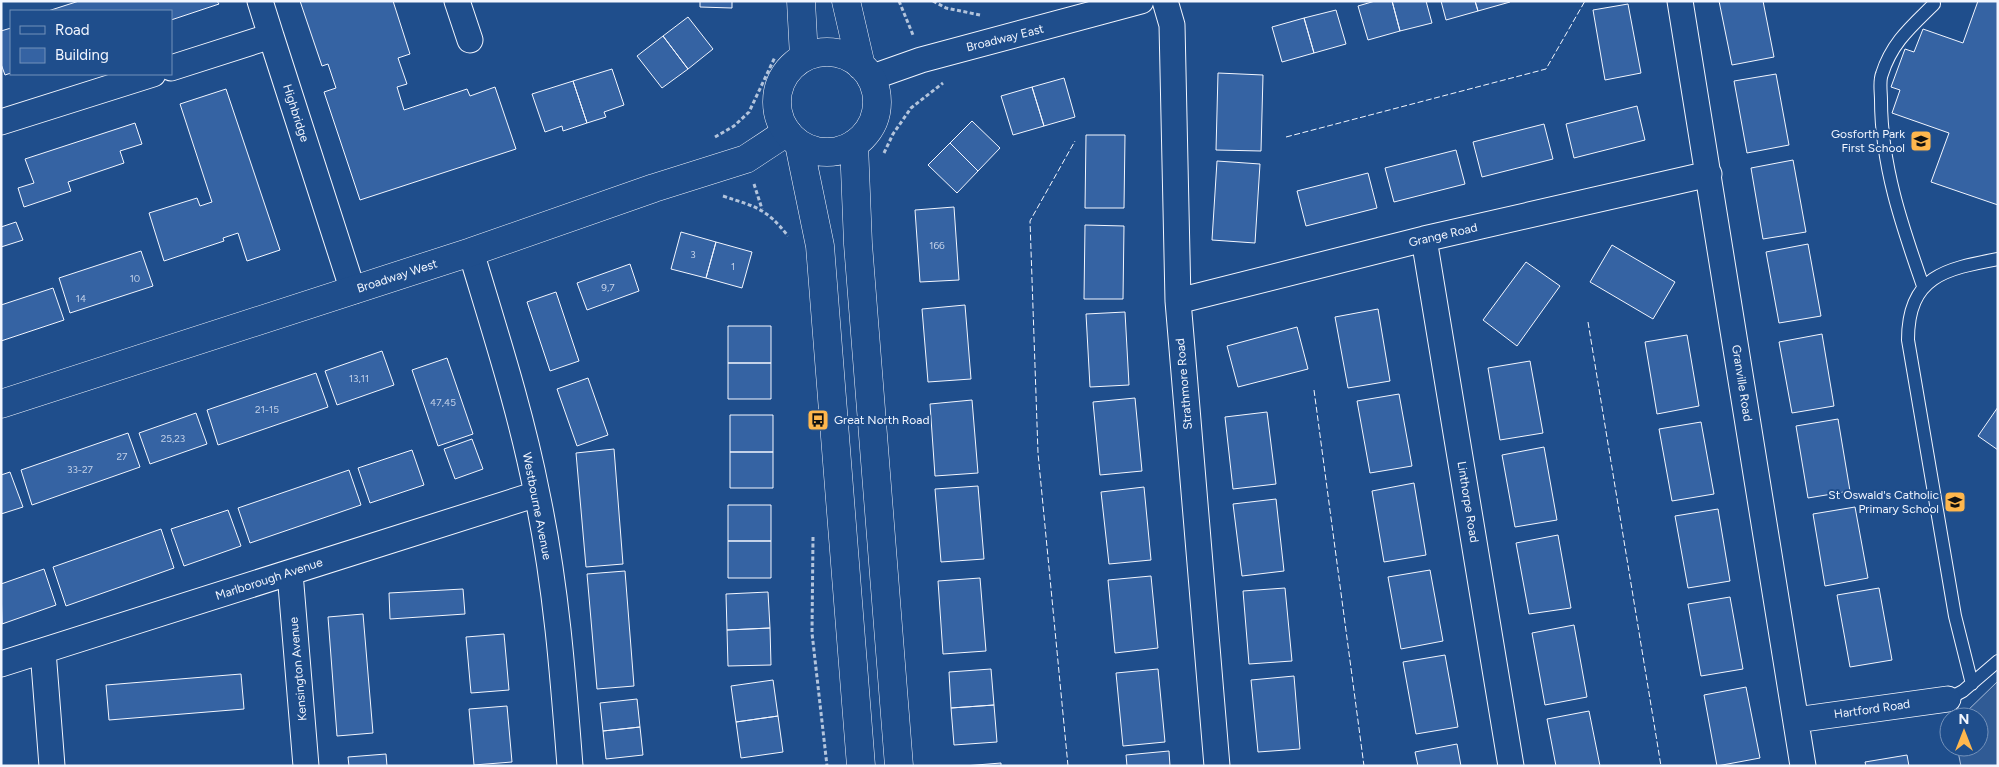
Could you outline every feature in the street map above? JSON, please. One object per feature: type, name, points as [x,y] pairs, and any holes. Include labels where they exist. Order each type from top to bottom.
[{"type":"main road","points":[[802,1],[804,58]]},
{"type":"main road","points":[[793,138],[812,150],[826,152],[841,150],[854,144],[865,134],[873,121],[877,107],[876,92],[866,72],[846,1]]},
{"type":"main road","points":[[861,766],[820,246],[793,138],[779,117],[777,100],[780,83],[790,68],[804,58],[818,53],[834,52],[848,57],[866,72]]},
{"type":"main road","name":"Broadway West","points":[[1,404],[471,252],[654,188],[746,159],[793,138]]},
{"type":"main road","points":[[854,144],[858,244],[899,766]]},
{"type":"street","name":"Highbridge","points":[[260,1],[353,291]]},
{"type":"street","points":[[457,1],[470,40]]},
{"type":"street","name":"Broadway East","points":[[866,72],[921,60],[1141,1]]},
{"type":"street","name":"Strathmore Road","points":[[1165,1],[1172,25],[1178,301],[1217,766]]},
{"type":"street","name":"Granville Road","points":[[1680,1],[1803,766]]},
{"type":"street","points":[[172,68],[271,36]]},
{"type":"street","points":[[1,122],[150,75]]},
{"type":"street","name":"Grange Road","points":[[1178,301],[1424,239],[1709,174]]},
{"type":"street","name":"Linthorpe Road","points":[[1424,239],[1510,766]]},
{"type":"street","name":"Westbourne Avenue","points":[[471,252],[502,356],[537,494],[555,601],[563,671],[570,766]]},
{"type":"street","name":"Marlborough Avenue","points":[[1,664],[537,494]]},
{"type":"street","name":"Kensington Avenue","points":[[290,573],[306,766]]},
{"type":"street","points":[[43,651],[52,766]]},
{"type":"street","name":"Hartford Road","points":[[1796,720],[1948,699]]},
{"type":"lane","points":[[1923,286],[1908,244],[1886,164],[1881,116],[1881,75],[1896,43],[1934,4]]},
{"type":"lane","points":[[1972,684],[1955,616],[1908,340],[1908,328],[1914,302],[1923,286],[1936,277],[1957,267],[1998,260]]},
{"type":"lane","points":[[1948,699],[1972,684],[1998,661]]},
{"type":"path","points":[[899,1],[912,32]]},
{"type":"path","points":[[734,126],[749,112],[777,52]]},
{"type":"shaded area","points":[[1998,681],[1998,766],[1961,766],[1959,757],[1989,757],[1989,707],[1971,707]]},
{"type":"building","points":[[79,1],[217,1],[219,4],[172,20],[172,10],[51,10]]},
{"type":"building","points":[[300,1],[393,1],[410,54],[398,58],[407,84],[397,87],[404,110],[467,89],[470,96],[495,87],[516,149],[360,200],[324,92],[336,88],[328,64],[322,66]]},
{"type":"building","points":[[700,1],[732,1],[732,8],[700,7]]},
{"type":"building","points":[[1375,1],[1392,1],[1400,31],[1368,40],[1358,6]]},
{"type":"building","points":[[1392,1],[1426,1],[1432,23],[1400,31]]},
{"type":"building","points":[[1441,1],[1475,1],[1478,11],[1446,20]]},
{"type":"building","points":[[1475,1],[1510,1],[1510,2],[1478,11]]},
{"type":"building","points":[[1719,1],[1763,1],[1774,57],[1732,65]]},
{"type":"building","points":[[1978,1],[1998,1],[1998,205],[1931,182],[1949,133],[1892,113],[1900,90],[1891,87],[1905,49],[1914,52],[1923,29],[1963,43]]},
{"type":"building","points":[[1628,4],[1641,73],[1605,80],[1593,10]]},
{"type":"building","points":[[1336,10],[1346,44],[1314,53],[1304,18]]},
{"type":"building","points":[[688,17],[713,49],[688,69],[663,36]]},
{"type":"building","points":[[1304,18],[1314,53],[1282,62],[1272,27]]},
{"type":"building","points":[[10,28],[10,73],[5,75],[1,64],[1,31]]},
{"type":"building","points":[[663,36],[688,69],[662,88],[637,56]]},
{"type":"building","points":[[612,69],[624,105],[604,112],[606,117],[587,123],[573,81]]},
{"type":"building","points":[[1218,73],[1263,75],[1261,151],[1216,150]]},
{"type":"building","points":[[1776,74],[1789,145],[1747,153],[1734,81]]},
{"type":"building","points":[[1064,78],[1075,117],[1044,126],[1032,87]]},
{"type":"building","points":[[573,81],[587,123],[563,131],[562,126],[545,132],[532,94]]},
{"type":"building","points":[[1032,87],[1044,126],[1013,135],[1001,96]]},
{"type":"building","points":[[226,89],[280,250],[247,261],[238,233],[223,238],[224,241],[164,261],[149,213],[197,198],[200,206],[212,202],[180,104]]},
{"type":"building","points":[[1637,106],[1645,140],[1574,158],[1566,124]]},
{"type":"building","points":[[972,121],[1000,148],[978,171],[950,143]]},
{"type":"building","points":[[135,123],[142,144],[120,151],[124,163],[68,182],[71,191],[24,207],[18,188],[34,183],[25,159]]},
{"type":"building","points":[[1544,124],[1553,159],[1482,177],[1473,142]]},
{"type":"building","points":[[1086,135],[1125,135],[1124,208],[1085,208]]},
{"type":"building","points":[[950,143],[978,171],[957,193],[928,165]]},
{"type":"building","points":[[1456,150],[1465,184],[1394,202],[1385,168]]},
{"type":"building","points":[[1793,160],[1806,232],[1763,239],[1751,168]]},
{"type":"building","points":[[1217,161],[1260,164],[1255,243],[1212,240]]},
{"type":"building","points":[[1368,173],[1377,208],[1306,226],[1297,191]]},
{"type":"building","points":[[954,207],[959,280],[920,282],[915,210]]},
{"type":"building","points":[[16,222],[23,240],[1,247],[1,227]]},
{"type":"building","points":[[1085,225],[1124,226],[1123,299],[1084,299]]},
{"type":"building","points":[[681,232],[716,242],[706,278],[671,269]]},
{"type":"building","points":[[716,242],[752,252],[742,288],[706,278]]},
{"type":"building","points":[[1808,244],[1821,316],[1779,323],[1766,252]]},
{"type":"building","points":[[1612,245],[1675,282],[1653,319],[1590,282]]},
{"type":"building","points":[[141,251],[153,286],[70,313],[59,278]]},
{"type":"building","points":[[1526,262],[1560,286],[1517,346],[1483,320]]},
{"type":"building","points":[[630,264],[639,291],[587,310],[577,283]]},
{"type":"building","points":[[53,288],[64,320],[1,341],[1,305]]},
{"type":"building","points":[[556,292],[579,361],[550,371],[527,302]]},
{"type":"building","points":[[965,305],[971,379],[928,382],[922,309]]},
{"type":"building","points":[[1378,309],[1390,381],[1348,388],[1335,317]]},
{"type":"building","points":[[1125,312],[1129,385],[1090,387],[1086,314]]},
{"type":"building","points":[[728,326],[771,326],[771,363],[728,363]]},
{"type":"building","points":[[1297,327],[1308,369],[1238,387],[1227,346]]},
{"type":"building","points":[[1822,334],[1834,406],[1792,413],[1779,342]]},
{"type":"building","points":[[1687,335],[1699,406],[1657,414],[1645,342]]},
{"type":"building","points":[[382,351],[394,385],[337,405],[325,371]]},
{"type":"building","points":[[447,358],[473,434],[438,446],[412,370]]},
{"type":"building","points":[[1530,361],[1543,433],[1500,440],[1488,368]]},
{"type":"building","points":[[728,363],[771,363],[771,399],[728,399]]},
{"type":"building","points":[[316,373],[328,407],[218,445],[207,410]]},
{"type":"building","points":[[588,378],[608,435],[577,446],[557,389]]},
{"type":"building","points":[[1399,394],[1412,466],[1370,473],[1357,401]]},
{"type":"building","points":[[1135,398],[1142,471],[1100,475],[1093,402]]},
{"type":"building","points":[[972,400],[978,473],[935,476],[930,404]]},
{"type":"building","points":[[1998,407],[1998,450],[1978,436]]},
{"type":"building","points":[[1267,412],[1276,484],[1233,489],[1225,417]]},
{"type":"building","points":[[196,413],[207,444],[150,464],[139,433]]},
{"type":"building","points":[[730,415],[773,415],[773,452],[730,452]]},
{"type":"building","points":[[1838,419],[1850,491],[1808,498],[1796,426]]},
{"type":"building","points":[[1701,422],[1714,494],[1672,501],[1659,429]]},
{"type":"building","points":[[128,433],[140,467],[32,505],[21,470]]},
{"type":"building","points":[[472,439],[483,469],[455,479],[444,449]]},
{"type":"building","points":[[1544,447],[1557,520],[1515,527],[1502,455]]},
{"type":"building","points":[[614,449],[623,564],[586,567],[576,453]]},
{"type":"building","points":[[412,450],[424,485],[370,503],[358,468]]},
{"type":"building","points":[[730,452],[773,452],[773,488],[730,488]]},
{"type":"building","points":[[349,470],[361,505],[250,543],[238,508]]},
{"type":"building","points":[[10,472],[23,507],[1,514],[1,475]]},
{"type":"building","points":[[1414,483],[1426,555],[1384,562],[1372,491]]},
{"type":"building","points":[[978,486],[984,559],[941,562],[935,489]]},
{"type":"building","points":[[1144,487],[1151,560],[1109,564],[1101,492]]},
{"type":"building","points":[[1276,499],[1284,571],[1242,576],[1233,504]]},
{"type":"building","points":[[728,505],[771,505],[771,541],[728,541]]},
{"type":"building","points":[[1855,507],[1868,578],[1825,586],[1813,514]]},
{"type":"building","points":[[1718,509],[1730,581],[1688,588],[1675,516]]},
{"type":"building","points":[[228,510],[241,546],[184,566],[171,529]]},
{"type":"building","points":[[161,529],[174,568],[66,606],[53,567]]},
{"type":"building","points":[[1558,535],[1571,608],[1529,614],[1516,543]]},
{"type":"building","points":[[728,541],[771,541],[771,578],[728,578]]},
{"type":"building","points":[[44,569],[56,605],[2,624],[1,584]]},
{"type":"building","points":[[1430,570],[1443,641],[1401,649],[1388,577]]},
{"type":"building","points":[[625,571],[634,686],[597,689],[587,574]]},
{"type":"building","points":[[1151,576],[1158,648],[1115,653],[1108,580]]},
{"type":"building","points":[[980,578],[986,651],[943,654],[938,581]]},
{"type":"building","points":[[1285,588],[1292,661],[1249,664],[1243,591]]},
{"type":"building","points":[[1879,588],[1892,660],[1850,667],[1837,595]]},
{"type":"building","points":[[463,589],[465,614],[390,619],[389,593]]},
{"type":"building","points":[[768,592],[770,628],[727,630],[726,594]]},
{"type":"building","points":[[1730,597],[1743,669],[1701,676],[1688,604]]},
{"type":"building","points":[[363,614],[373,733],[337,736],[328,617]]},
{"type":"building","points":[[1574,625],[1587,697],[1545,705],[1532,633]]},
{"type":"building","points":[[770,628],[771,665],[728,666],[727,630]]},
{"type":"building","points":[[504,634],[509,690],[471,693],[466,637]]},
{"type":"building","points":[[1445,655],[1458,727],[1416,734],[1403,662]]},
{"type":"building","points":[[991,669],[994,705],[951,708],[949,672]]},
{"type":"building","points":[[1158,669],[1165,742],[1123,746],[1116,673]]},
{"type":"building","points":[[241,674],[244,709],[109,720],[106,685]]},
{"type":"building","points":[[1294,676],[1300,749],[1258,752],[1251,680]]},
{"type":"building","points":[[773,680],[778,716],[736,722],[731,686]]},
{"type":"building","points":[[1746,687],[1760,758],[1717,766],[1704,695]]},
{"type":"building","points":[[637,699],[640,727],[603,731],[600,703]]},
{"type":"building","points":[[994,705],[997,742],[954,745],[951,708]]},
{"type":"building","points":[[507,706],[512,762],[474,765],[469,709]]},
{"type":"building","points":[[1589,711],[1600,766],[1556,766],[1547,719]]},
{"type":"building","points":[[778,716],[783,752],[741,758],[736,722]]},
{"type":"building","points":[[640,727],[643,755],[606,759],[603,731]]},
{"type":"building","points":[[1457,744],[1461,766],[1418,766],[1415,752]]},
{"type":"building","points":[[1169,751],[1170,766],[1127,766],[1126,755]]},
{"type":"building","points":[[386,754],[387,766],[349,766],[348,757]]},
{"type":"building","points":[[1907,755],[1909,766],[1866,766],[1865,762]]},
{"type":"building","points":[[1001,763],[1001,766],[964,766]]},
{"type":"fence","points":[[1286,137],[1546,69],[1585,1]]},
{"type":"fence","points":[[1068,766],[1038,453],[1030,221],[1075,141]]},
{"type":"fence","points":[[1588,322],[1661,766]]},
{"type":"fence","points":[[1314,390],[1364,766]]},
{"type":"place","name":"Gosforth Park First School","points":[[1921,141]]},
{"type":"place","name":"Great North Road","points":[[818,420]]},
{"type":"place","name":"St Oswald's Catholic Primary School","points":[[1955,502]]}]
